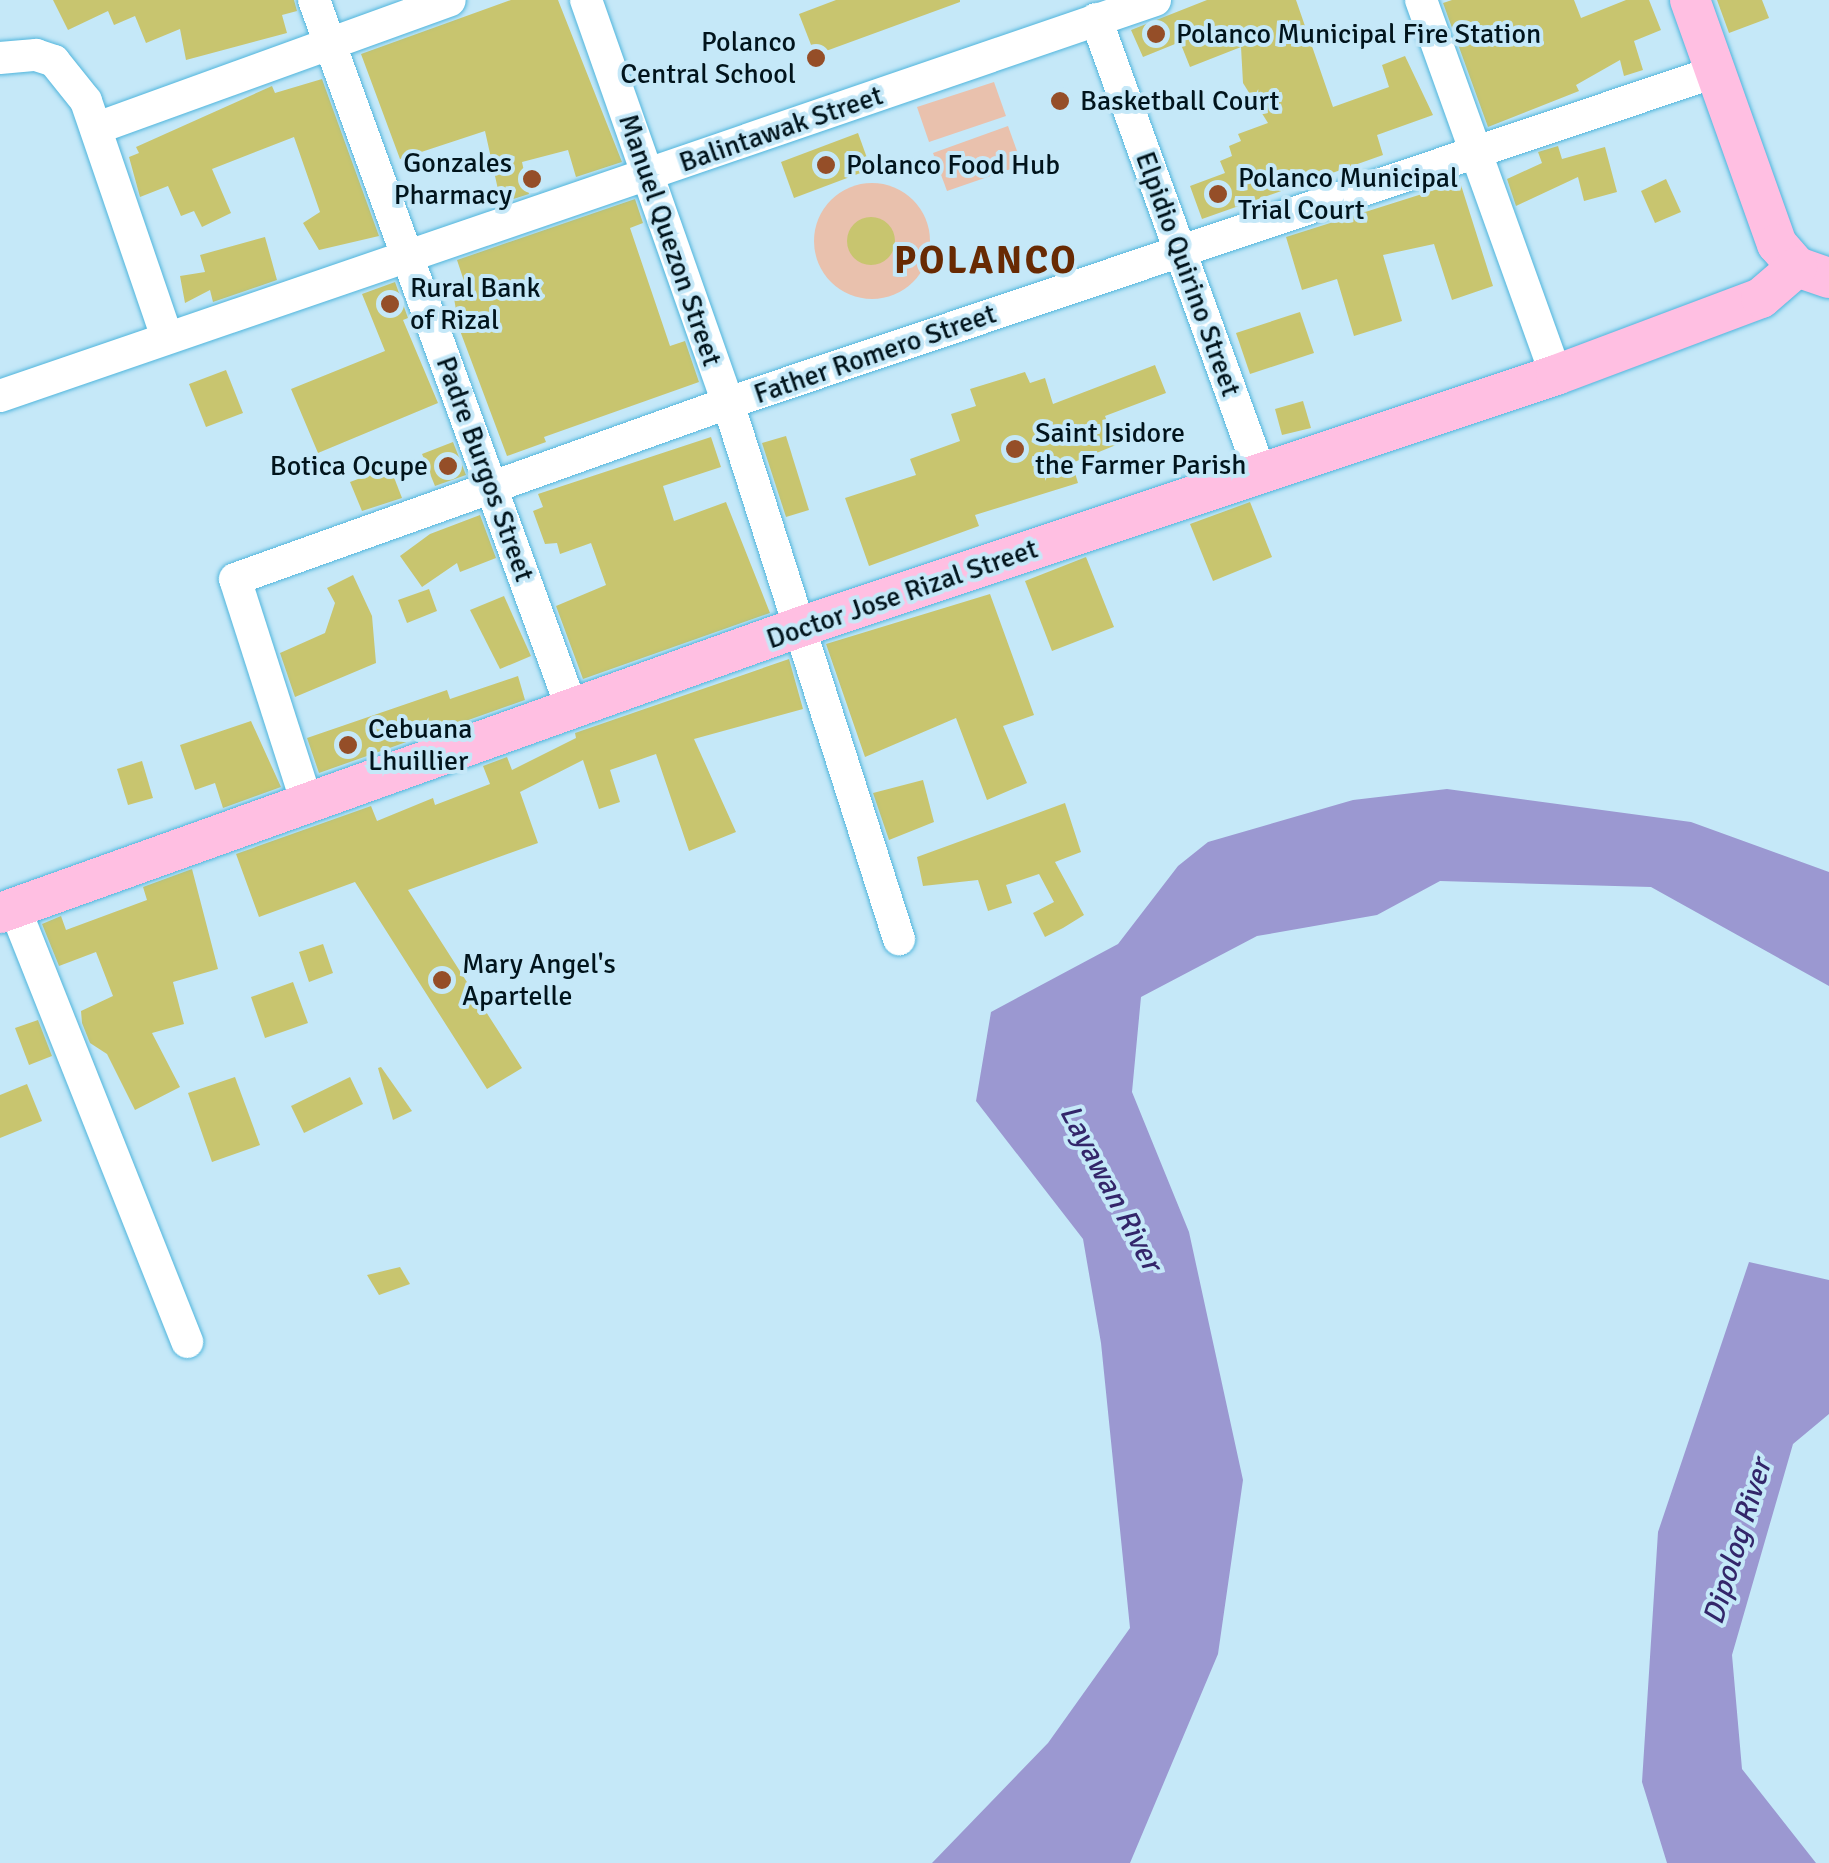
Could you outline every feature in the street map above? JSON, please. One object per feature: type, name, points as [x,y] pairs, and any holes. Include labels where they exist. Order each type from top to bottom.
[{"type":"main road","points":[[1690,0],[1768,224],[1813,272]]},
{"type":"main road","name":"Doctor Jose Rizal Street","points":[[8,911],[572,712],[800,626],[1556,375],[1761,298],[1813,272]]},
{"type":"street","name":"Padre Burgos Street","points":[[314,0],[572,712]]},
{"type":"street","points":[[97,128],[450,0]]},
{"type":"street","name":"Manuel Quezon Street","points":[[586,0],[728,403],[899,939]]},
{"type":"street","name":"Balintawak Street","points":[[0,396],[1155,0]]},
{"type":"street","points":[[1421,0],[1556,375]]},
{"type":"street","name":"Elpidio Quirino Street","points":[[1096,19],[1260,473]]},
{"type":"street","points":[[0,58],[36,55],[54,61],[72,77],[97,128],[167,338]]},
{"type":"street","name":"Father Romero Street","points":[[308,803],[235,579],[728,403],[1714,72]]},
{"type":"street","points":[[8,911],[187,1342]]},
{"type":"shaded area","points":[[994,82],[1006,116],[929,142],[917,107]]},
{"type":"shaded area","points":[[1008,126],[1022,165],[947,191],[933,153]]},
{"type":"shaded area","points":[[872,183],[894,187],[913,200],[926,219],[930,241],[926,263],[913,282],[894,295],[872,299],[850,295],[831,282],[818,263],[814,241],[818,219],[831,200],[850,187]]},
{"type":"water","name":"Layawan River","points":[[1447,789],[1691,822],[1829,872],[1829,986],[1651,887],[1440,881],[1377,915],[1257,936],[1141,997],[1132,1092],[1189,1232],[1243,1480],[1218,1654],[1130,1863],[932,1863],[1048,1743],[1130,1628],[1101,1343],[1083,1239],[976,1101],[991,1012],[1118,944],[1178,866],[1208,842],[1353,800]]},
{"type":"water","name":"Dipolog River","points":[[1749,1262],[1829,1280],[1829,1414],[1793,1444],[1732,1655],[1742,1769],[1816,1863],[1667,1863],[1642,1782],[1658,1532]]},
{"type":"building","points":[[53,0],[294,0],[297,11],[282,15],[287,33],[186,60],[180,29],[146,43],[135,16],[114,25],[108,11],[68,30]]},
{"type":"building","points":[[511,0],[558,0],[622,162],[576,177],[568,150],[522,162],[529,194],[501,203],[485,131],[400,159],[361,54]]},
{"type":"building","points":[[836,0],[960,2],[815,55],[799,14]]},
{"type":"building","points":[[1207,0],[1296,0],[1333,107],[1389,87],[1382,65],[1405,56],[1433,115],[1377,135],[1383,155],[1202,219],[1190,186],[1225,173],[1220,161],[1232,156],[1229,146],[1241,141],[1238,134],[1268,123],[1243,83],[1241,47],[1190,67],[1180,42],[1143,57],[1131,30]]},
{"type":"building","points":[[1574,0],[1581,18],[1626,0],[1649,0],[1661,30],[1634,41],[1643,70],[1624,76],[1620,60],[1576,85],[1579,91],[1488,127],[1443,3]]},
{"type":"building","points":[[1717,0],[1762,0],[1769,18],[1729,33]]},
{"type":"building","points":[[322,79],[379,236],[319,250],[303,223],[320,212],[294,137],[212,169],[231,213],[202,227],[194,211],[181,216],[168,186],[140,197],[129,157],[139,153],[136,147],[272,86],[275,93]]},
{"type":"building","name":"Polanco Food Hub","points":[[858,133],[871,169],[794,198],[781,162]]},
{"type":"building","points":[[1558,146],[1562,159],[1605,147],[1617,192],[1584,201],[1578,177],[1516,206],[1507,179],[1542,163],[1538,152]]},
{"type":"building","points":[[1666,179],[1681,212],[1655,223],[1641,191]]},
{"type":"building","points":[[1460,182],[1493,286],[1452,300],[1434,244],[1383,255],[1402,321],[1354,336],[1337,279],[1302,290],[1286,237]]},
{"type":"building","points":[[635,199],[643,223],[630,228],[670,346],[685,341],[699,382],[544,437],[546,442],[507,456],[459,328],[454,298],[468,293],[457,260]]},
{"type":"building","points":[[871,217],[888,224],[895,241],[888,258],[871,265],[854,258],[847,241],[854,224]]},
{"type":"building","points":[[265,237],[277,280],[213,302],[210,290],[185,303],[180,276],[205,272],[200,255]]},
{"type":"building","points":[[395,282],[408,318],[403,320],[438,403],[318,453],[291,389],[385,351],[362,294]]},
{"type":"building","points":[[1300,312],[1314,353],[1250,374],[1236,333]]},
{"type":"building","points":[[1155,365],[1166,393],[1105,416],[1116,445],[1072,463],[1078,483],[975,515],[979,526],[869,566],[845,498],[916,475],[910,459],[960,441],[951,414],[976,406],[970,389],[1025,372],[1030,383],[1045,378],[1053,404]]},
{"type":"building","points":[[226,370],[243,413],[206,427],[189,384]]},
{"type":"building","points":[[1303,401],[1311,428],[1282,435],[1275,409]]},
{"type":"building","points":[[786,436],[809,510],[786,517],[762,443]]},
{"type":"building","points":[[711,437],[721,467],[663,486],[674,521],[726,502],[770,613],[583,679],[556,606],[606,585],[591,543],[560,554],[557,543],[545,544],[533,511],[543,507],[538,494]]},
{"type":"building","name":"Botica Ocupe","points":[[453,442],[466,475],[435,486],[422,454]]},
{"type":"building","points":[[390,467],[402,498],[362,511],[350,482]]},
{"type":"building","points":[[1250,502],[1272,557],[1213,581],[1190,524]]},
{"type":"building","points":[[480,515],[496,558],[460,572],[457,563],[422,587],[400,556],[430,534]]},
{"type":"building","points":[[1086,557],[1114,627],[1052,651],[1025,581]]},
{"type":"building","points":[[353,575],[372,616],[376,663],[295,697],[280,653],[325,633],[335,603],[327,588]]},
{"type":"building","points":[[429,589],[437,611],[407,623],[398,600]]},
{"type":"building","points":[[990,594],[1034,715],[1003,726],[1027,783],[987,800],[956,718],[865,757],[826,644]]},
{"type":"building","points":[[504,596],[531,656],[500,669],[470,610]]},
{"type":"building","points":[[789,659],[803,709],[694,739],[736,832],[689,851],[656,754],[610,770],[620,802],[599,809],[583,760],[520,792],[538,843],[408,890],[522,1068],[487,1089],[355,882],[259,917],[236,854],[371,806],[377,821],[433,798],[435,805],[490,784],[483,766],[507,757],[512,770],[576,738],[575,733]]},
{"type":"building","points":[[518,676],[525,700],[319,773],[307,738],[447,690],[450,699]]},
{"type":"building","points":[[251,721],[281,787],[223,808],[215,783],[195,790],[180,745]]},
{"type":"building","points":[[142,761],[153,798],[128,805],[117,769]]},
{"type":"building","points":[[923,780],[934,822],[889,840],[873,793]]},
{"type":"building","points":[[1065,803],[1081,852],[1055,862],[1084,915],[1063,928],[1045,937],[1033,913],[1054,902],[1039,874],[1006,885],[1012,903],[988,911],[978,880],[923,886],[917,857]]},
{"type":"building","points":[[192,869],[218,969],[173,982],[184,1024],[152,1033],[180,1087],[135,1110],[107,1054],[90,1043],[82,1023],[81,1011],[113,996],[96,952],[59,966],[42,924],[61,916],[66,930],[147,900],[143,887]]},
{"type":"building","points":[[323,944],[333,973],[309,982],[299,952]]},
{"type":"building","points":[[293,982],[308,1023],[265,1038],[251,997]]},
{"type":"building","points":[[38,1020],[52,1056],[29,1065],[15,1028]]},
{"type":"building","points":[[378,1068],[412,1111],[393,1120]]},
{"type":"building","points":[[235,1077],[260,1145],[212,1162],[188,1093]]},
{"type":"building","points":[[350,1077],[363,1104],[304,1133],[291,1106]]},
{"type":"building","points":[[27,1084],[42,1121],[0,1138],[0,1095]]},
{"type":"building","points":[[400,1267],[410,1284],[379,1295],[367,1275]]},
{"type":"place","name":"Polanco Municipal Fire Station","points":[[1156,34]]},
{"type":"place","name":"Polanco Central School","points":[[816,58]]},
{"type":"place","name":"Basketball Court","points":[[1060,101]]},
{"type":"place","name":"Polanco Food Hub","points":[[826,165]]},
{"type":"place","name":"Gonzales Pharmacy","points":[[532,179]]},
{"type":"place","name":"Polanco Municipal Trial Court","points":[[1218,194]]},
{"type":"place","name":"Rural Bank of Rizal","points":[[390,304]]},
{"type":"place","name":"Saint Isidore the Farmer Parish","points":[[1015,449]]},
{"type":"place","name":"Botica Ocupe","points":[[448,466]]},
{"type":"place","name":"Cebuana Lhuillier","points":[[348,745]]},
{"type":"place","name":"Mary Angel's Apartelle","points":[[442,980]]},
{"type":"district","name":"POLANCO","points":[[986,261]]}]
